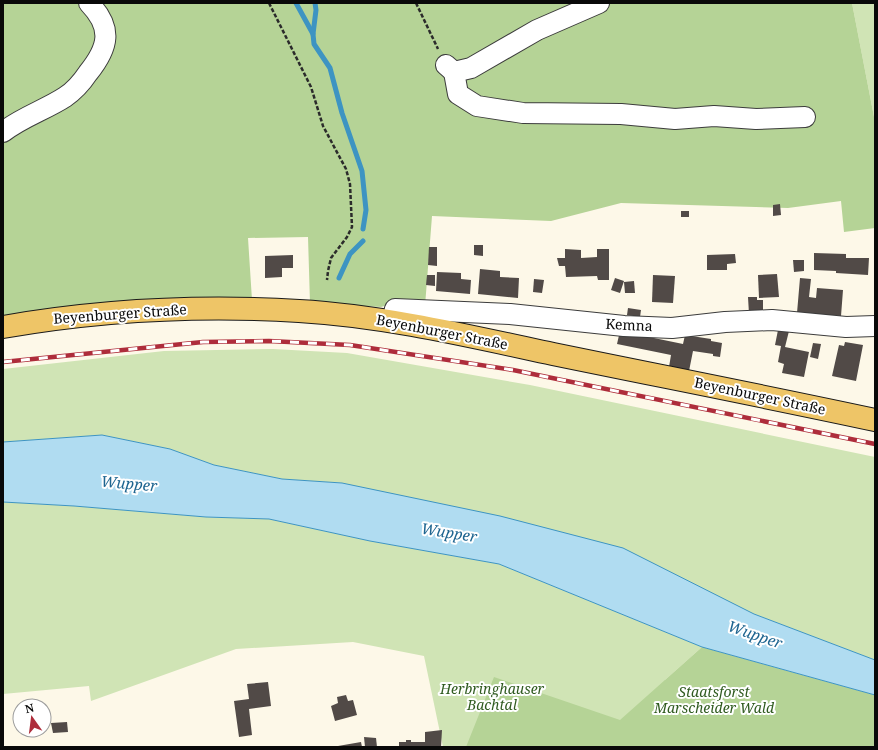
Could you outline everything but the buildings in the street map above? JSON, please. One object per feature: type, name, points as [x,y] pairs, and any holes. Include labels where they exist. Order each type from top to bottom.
[{"type":"main road","name":"Beyenburger Straße","points":[[3,327],[88,314],[174,309],[301,311],[392,321],[875,420]]},
{"type":"street","points":[[3,132],[15,122],[39,112],[66,96],[80,84],[94,66],[106,45],[106,34],[100,16],[89,3]]},
{"type":"street","points":[[600,3],[537,30],[471,68],[450,69],[458,94],[477,106],[523,113],[620,114],[676,119],[714,116],[756,119],[805,117]]},
{"type":"street","name":"Kemna","points":[[392,321],[395,309],[510,314],[617,325],[672,328],[724,322],[772,320],[846,327],[875,326]]},
{"type":"path","points":[[269,3],[311,87],[323,126],[346,169],[350,184],[352,227],[347,237],[331,258],[327,280]]},
{"type":"path","points":[[416,3],[450,69]]},
{"type":"green space","points":[[3,3],[852,3],[875,122],[875,228],[844,232],[841,201],[788,208],[621,203],[551,221],[432,216],[425,306],[391,304],[381,307],[310,303],[308,237],[248,238],[252,300],[3,320]]},
{"type":"green space","points":[[852,3],[875,3],[875,122]]},
{"type":"green space","points":[[273,349],[347,353],[530,385],[875,457],[875,660],[754,614],[342,483],[282,479],[214,465],[170,449],[102,435],[3,442],[3,369],[164,351]]},
{"type":"green space","name":"Herbringhauser Bachtal","points":[[3,502],[74,506],[206,517],[269,519],[370,541],[499,564],[702,647],[665,680],[875,747],[443,747],[424,656],[353,642],[236,649],[91,701],[89,686],[3,694]]},
{"type":"green space","name":"Staatsforst Marscheider Wald","points":[[702,647],[875,695],[875,747],[466,747],[494,677],[620,720]]},
{"type":"water","name":"Wupper","points":[[102,435],[170,449],[214,465],[282,479],[342,483],[500,516],[623,548],[754,614],[875,660],[875,695],[702,647],[499,564],[370,541],[269,519],[206,517],[74,506],[3,502],[3,442]]},
{"type":"waterway","points":[[296,3],[313,34],[314,44],[330,68],[342,113],[362,171],[366,210],[363,229]]},
{"type":"waterway","points":[[313,34],[316,10],[315,3]]},
{"type":"waterway","points":[[339,278],[350,254],[363,241]]},
{"type":"railway","points":[[3,362],[203,342],[269,341],[350,345],[513,370],[875,444]]}]
